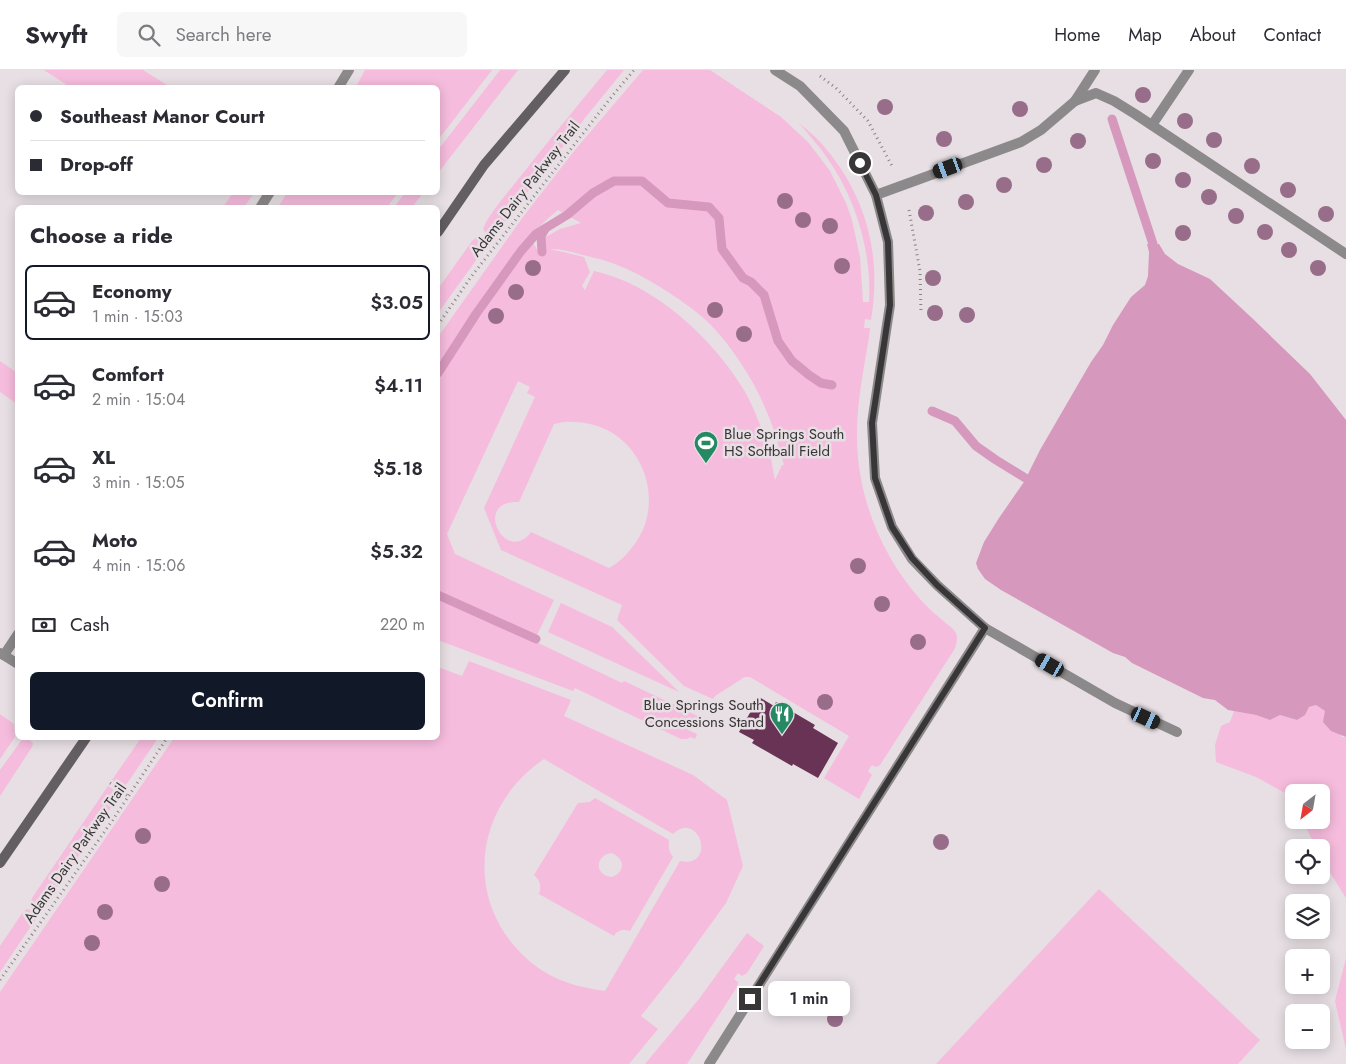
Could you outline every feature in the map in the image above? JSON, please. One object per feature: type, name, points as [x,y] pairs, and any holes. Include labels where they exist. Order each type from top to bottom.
[{"type":"main road","points":[[440,229],[484,165],[565,70]]},
{"type":"main road","points":[[0,863],[85,740]]},
{"type":"street","points":[[340,85],[349,70]]},
{"type":"street","points":[[775,70],[800,86],[844,131],[876,195],[888,242],[890,305],[872,423],[875,478],[892,527],[912,558],[937,585],[985,628],[1114,703],[1177,732]]},
{"type":"street","points":[[876,195],[1021,142],[1041,130],[1075,101],[1095,70]]},
{"type":"street","points":[[1152,126],[1188,70]]},
{"type":"street","points":[[1075,101],[1096,93],[1114,101],[1346,254]]},
{"type":"street","points":[[709,1064],[985,628]]},
{"type":"street","points":[[15,638],[2,654],[15,662]]},
{"type":"path","name":"Adams Dairy Parkway Trail","points":[[440,322],[470,277],[634,70]]},
{"type":"path","points":[[909,210],[920,271],[921,312]]},
{"type":"path","name":"Adams Dairy Parkway Trail","points":[[0,980],[166,740]]},
{"type":"path","points":[[110,784],[128,796]]},
{"type":"shaded area","points":[[44,70],[143,70],[167,85],[67,85]]},
{"type":"shaded area","points":[[365,70],[492,70],[440,137],[440,85],[357,85]]},
{"type":"shaded area","points":[[500,70],[518,70],[440,170],[440,147]]},
{"type":"shaded area","points":[[607,70],[624,70],[495,234],[440,310],[440,286],[472,241],[477,237],[482,240],[487,234],[483,229],[493,211]]},
{"type":"shaded area","points":[[643,70],[710,70],[781,117],[808,142],[830,171],[846,203],[852,220],[860,257],[863,302],[869,302],[868,265],[865,246],[847,191],[828,159],[799,123],[831,155],[855,193],[869,233],[873,254],[874,276],[871,320],[865,319],[864,328],[870,328],[857,420],[858,455],[866,500],[882,542],[893,562],[920,599],[956,632],[957,637],[954,650],[880,765],[876,767],[872,765],[868,771],[872,775],[859,799],[824,778],[849,736],[750,677],[744,677],[713,699],[684,686],[617,620],[622,605],[501,550],[484,508],[535,397],[527,393],[530,387],[518,381],[447,534],[455,554],[554,600],[536,637],[440,594],[440,376],[479,316],[528,248],[533,243],[540,254],[544,254],[546,251],[544,238],[560,229],[581,223],[558,210],[547,219],[522,247],[491,288],[440,364],[440,334],[523,217],[575,150]],"holes":[[[550,249],[560,249],[603,260],[626,269],[669,293],[710,324],[742,364],[769,417],[784,465],[782,465],[775,480],[768,447],[747,396],[731,370],[716,351],[680,316],[639,288],[617,278],[594,271],[585,290],[582,286],[590,272],[584,257]],[[570,422],[593,425],[609,431],[623,441],[634,453],[642,467],[647,482],[649,498],[648,515],[643,530],[629,552],[609,568],[531,532],[521,540],[512,541],[504,537],[498,529],[495,520],[497,511],[505,504],[519,502],[554,424]]]},
{"type":"shaded area","points":[[232,195],[253,195],[245,205],[224,205]]},
{"type":"shaded area","points":[[286,195],[396,195],[389,205],[279,205]]},
{"type":"shaded area","points":[[403,195],[421,195],[414,205],[396,205]]},
{"type":"shaded area","points":[[1147,244],[1159,244],[1165,254],[1178,264],[1210,279],[1310,374],[1346,420],[1346,737],[1331,731],[1323,722],[1325,711],[1316,705],[1309,707],[1305,715],[1297,720],[1280,715],[1270,720],[1256,715],[1228,710],[1215,700],[1203,698],[1132,663],[1125,657],[1113,653],[1001,590],[985,579],[978,569],[976,563],[984,542],[1026,479],[1040,450],[1113,325],[1131,297],[1145,285],[1148,276],[1149,252]]},
{"type":"shaded area","points":[[0,361],[15,372],[15,403],[0,392]]},
{"type":"shaded area","points":[[440,599],[704,719],[699,729],[690,725],[688,730],[697,734],[695,739],[691,737],[681,739],[575,688],[573,691],[440,641]]},
{"type":"shaded area","points":[[561,603],[612,627],[679,692],[548,632]]},
{"type":"shaded area","points":[[469,661],[571,700],[564,716],[693,775],[727,800],[743,866],[726,903],[679,968],[641,1016],[658,1029],[629,1064],[0,1064],[0,992],[173,740],[440,740],[440,668],[462,676]],"holes":[[[544,759],[673,834],[683,828],[691,829],[701,841],[698,857],[691,861],[680,861],[605,991],[565,982],[537,967],[522,954],[505,934],[493,911],[486,886],[484,862],[488,838],[496,815],[508,794],[524,775]]]},
{"type":"shaded area","points":[[1316,705],[1325,711],[1342,737],[1346,737],[1346,898],[1330,872],[1330,839],[1312,839],[1307,829],[1330,829],[1330,784],[1285,784],[1285,793],[1256,777],[1216,762],[1215,745],[1221,726],[1230,722],[1234,711],[1270,720],[1280,715],[1297,720],[1304,715],[1309,707]]},
{"type":"shaded area","points":[[0,714],[14,724],[15,737],[0,759]]},
{"type":"shaded area","points":[[22,740],[29,740],[33,743],[0,796],[0,770]]},
{"type":"shaded area","points":[[140,740],[157,740],[124,788],[112,780]]},
{"type":"shaded area","points":[[108,786],[120,794],[0,972],[0,946],[23,912],[27,909],[32,911],[35,906],[31,903],[32,898]]},
{"type":"shaded area","points":[[595,798],[669,840],[669,849],[673,857],[630,931],[617,932],[614,936],[539,894],[540,884],[534,875],[578,803],[590,802]],"holes":[[[611,853],[616,855],[621,861],[622,869],[617,875],[612,877],[606,876],[600,870],[599,862],[605,855]]]},
{"type":"shaded area","points":[[1099,889],[1260,1040],[1238,1064],[936,1064]]},
{"type":"shaded area","points":[[747,933],[764,946],[747,973],[742,976],[738,973],[734,979],[738,982],[737,987],[687,1064],[645,1064],[699,999]]},
{"type":"shaded area","points":[[1346,958],[1346,1049],[1335,1001]]},
{"type":"building","points":[[759,697],[774,706],[776,702],[815,725],[813,728],[838,743],[818,778],[793,764],[792,766],[752,743],[754,740],[739,732]]},
{"type":"waterway","points":[[1112,119],[1153,244]]},
{"type":"waterway","points":[[440,370],[476,314],[521,251],[536,234],[567,215],[593,193],[614,181],[642,181],[668,203],[709,207],[719,218],[722,249],[743,278],[751,282],[764,295],[778,341],[792,361],[809,375],[821,383],[832,385]]},
{"type":"waterway","points":[[542,252],[541,236],[545,229]]},
{"type":"waterway","points":[[932,411],[955,421],[976,446],[1027,479]]},
{"type":"waterway","points":[[440,596],[536,639]]},
{"type":"place","name":"Blue Springs South HS Softball Field","points":[[706,464]]},
{"type":"place","name":"Blue Springs South Concessions Stand","points":[[782,735]]},
{"type":"route","points":[[750,999],[985,628],[937,585],[912,558],[892,527],[875,478],[872,423],[890,305],[888,242],[876,195],[860,163]]}]
